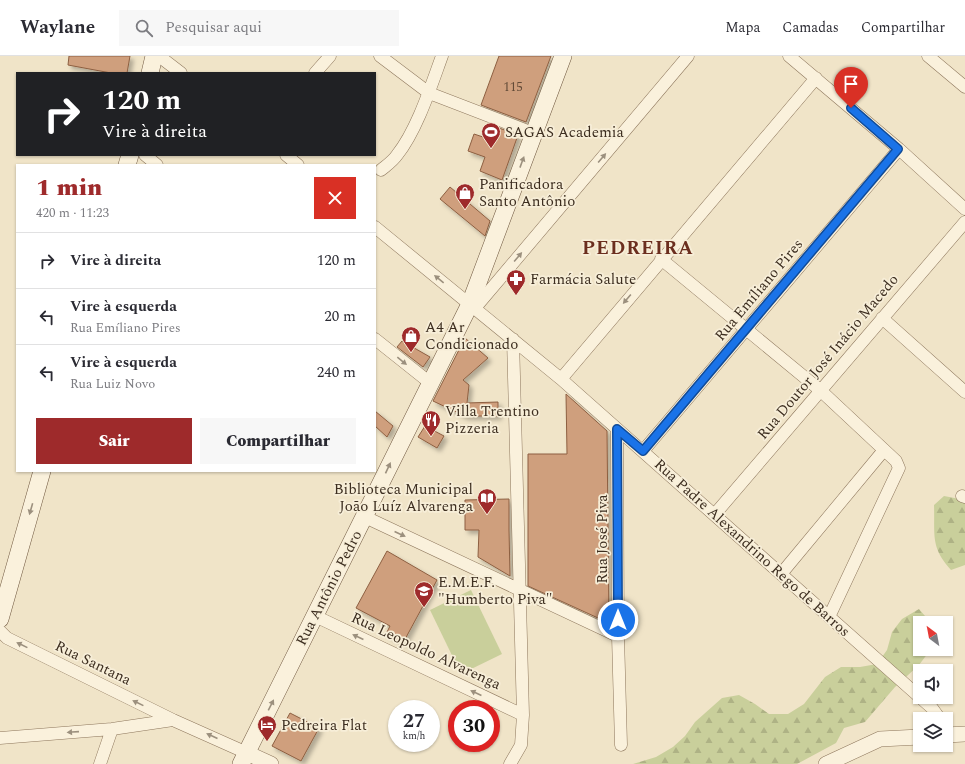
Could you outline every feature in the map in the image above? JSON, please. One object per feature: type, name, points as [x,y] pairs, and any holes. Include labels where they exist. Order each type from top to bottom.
[{"type":"main road","points":[[150,72],[154,56]]},
{"type":"main road","name":"Rua Antônio Pedro","points":[[244,758],[365,517],[429,382],[472,306],[533,132],[563,56]]},
{"type":"main road","points":[[0,619],[42,472]]},
{"type":"street","points":[[159,56],[180,72]]},
{"type":"street","points":[[317,72],[330,56]]},
{"type":"street","points":[[380,56],[429,93],[533,132]]},
{"type":"street","points":[[381,170],[397,155],[408,137],[429,93],[442,56]]},
{"type":"street","points":[[472,306],[688,56]]},
{"type":"street","points":[[789,56],[898,149],[965,209]]},
{"type":"street","points":[[928,56],[965,87]]},
{"type":"street","points":[[561,379],[661,259],[816,78]]},
{"type":"street","name":"Rua Emíliano Pires","points":[[643,451],[747,330],[898,149]]},
{"type":"street","points":[[146,156],[156,164]]},
{"type":"street","points":[[287,156],[297,164]]},
{"type":"street","name":"Rua Doutor José Inácio Macedo","points":[[715,514],[965,222]]},
{"type":"street","name":"Rua Padre Alexandrino Rego de Barros","points":[[376,228],[514,339],[561,379],[715,514],[935,712]]},
{"type":"street","points":[[661,259],[820,390],[896,461],[899,468],[829,617]]},
{"type":"street","points":[[882,318],[965,392]]},
{"type":"street","points":[[510,764],[520,745],[523,715],[514,339]]},
{"type":"street","points":[[376,340],[429,382]]},
{"type":"street","name":"Rua José Piva","points":[[617,429],[618,636],[621,745]]},
{"type":"street","points":[[781,574],[884,450]]},
{"type":"street","points":[[365,517],[618,636]]},
{"type":"street","name":"Rua Leopoldo Alvarenga","points":[[315,616],[523,715]]},
{"type":"street","name":"Rua Santana","points":[[0,631],[7,638],[173,720],[244,758]]},
{"type":"street","points":[[0,738],[112,729],[173,720]]},
{"type":"street","points":[[100,764],[112,729]]},
{"type":"street","points":[[826,764],[880,739],[913,737]]},
{"type":"street","points":[[244,758],[271,764]]},
{"type":"green space","points":[[944,496],[965,500],[965,565],[951,570],[944,562],[940,554],[934,533],[934,505]]},
{"type":"green space","points":[[471,590],[502,654],[461,674],[430,610]]},
{"type":"green space","points":[[919,609],[925,616],[913,616],[913,656],[926,656],[920,664],[913,664],[913,670],[895,687],[865,722],[844,728],[836,743],[797,764],[633,764],[656,757],[673,747],[685,736],[695,722],[722,698],[739,695],[769,714],[788,714],[804,704],[825,677],[841,667],[860,667],[877,664],[887,650],[892,632],[902,619]]},
{"type":"building","points":[[69,56],[130,56],[127,72],[106,72],[68,65]]},
{"type":"building","points":[[499,56],[551,56],[526,122],[481,105]]},
{"type":"building","points":[[491,125],[518,135],[502,180],[480,171],[485,157],[468,151],[474,134],[486,138]]},
{"type":"building","name":"Panificadora Santo Antônio","points":[[450,187],[490,221],[485,236],[440,199]]},
{"type":"building","points":[[465,338],[488,358],[463,380],[469,385],[467,403],[498,402],[498,416],[465,416],[433,401]]},
{"type":"building","name":"A4 Ar Condicionado","points":[[402,341],[430,357],[423,367],[397,347]]},
{"type":"building","points":[[566,394],[607,431],[609,623],[528,586],[528,454],[567,454]]},
{"type":"building","points":[[376,412],[393,426],[387,437],[376,427]]},
{"type":"building","name":"Villa Trentino Pizzeria","points":[[425,426],[444,436],[437,448],[418,437]]},
{"type":"building","points":[[509,499],[510,576],[478,557],[479,530],[465,530],[465,500]]},
{"type":"building","points":[[387,551],[437,580],[403,643],[386,634],[390,626],[356,608]]},
{"type":"building","points":[[290,713],[319,728],[301,761],[272,746]]},
{"type":"place","name":"SAGAS Academia","points":[[491,149]]},
{"type":"place","name":"Panificadora Santo Antônio","points":[[465,210]]},
{"type":"place","name":"Farmácia Salute","points":[[516,296]]},
{"type":"place","name":"A4 Ar Condicionado","points":[[411,353]]},
{"type":"place","name":"Villa Trentino Pizzeria","points":[[431,437]]},
{"type":"place","name":"Biblioteca Municipal João Luíz Alvarenga","points":[[487,515]]},
{"type":"place","name":"E.M.E.F. \"Humberto Piva\"","points":[[424,608]]},
{"type":"place","name":"Pedreira Flat","points":[[267,742]]},
{"type":"district","name":"PEDREIRA","points":[[638,248]]},
{"type":"route","points":[[618,620],[617,429],[643,451],[747,330],[898,149],[851,108]]}]
